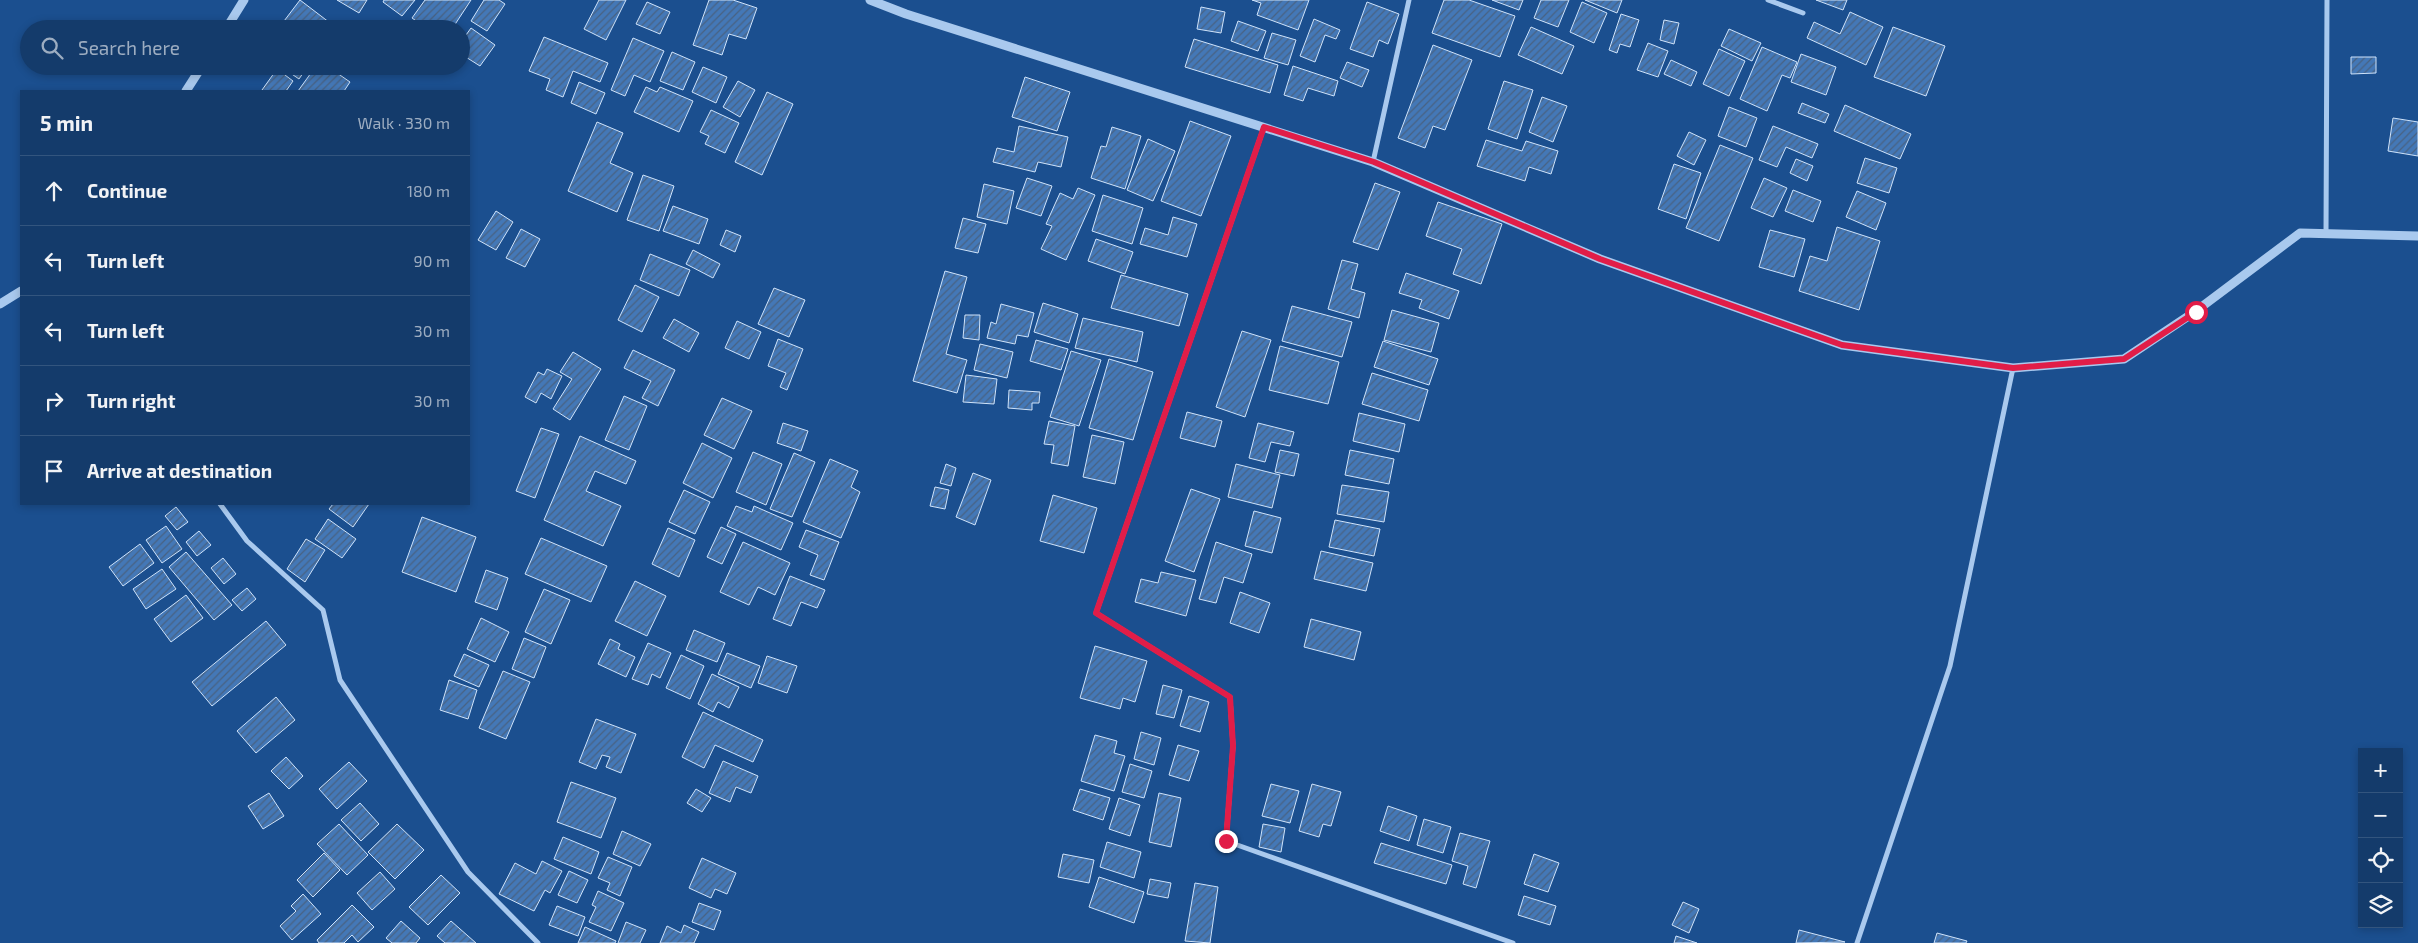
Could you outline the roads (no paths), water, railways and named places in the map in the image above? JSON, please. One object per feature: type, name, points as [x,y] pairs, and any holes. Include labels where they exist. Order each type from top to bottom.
[{"type":"street","points":[[232,20],[244,0]]},
{"type":"street","points":[[870,0],[906,14],[1374,162],[1600,259],[1842,345],[2013,368],[2124,359],[2196,312],[2300,233],[2418,236]]},
{"type":"street","points":[[1374,162],[1409,0]]},
{"type":"street","points":[[1768,0],[1803,13]]},
{"type":"street","points":[[2326,233],[2327,0]]},
{"type":"street","points":[[187,90],[196,75]]},
{"type":"street","points":[[1264,127],[1096,613],[1230,697],[1233,746],[1226,841],[1513,943]]},
{"type":"street","points":[[0,304],[20,292]]},
{"type":"street","points":[[1857,943],[1950,666],[2013,368]]},
{"type":"street","points":[[221,505],[247,541],[323,610],[340,680],[468,872],[538,943]]}]
